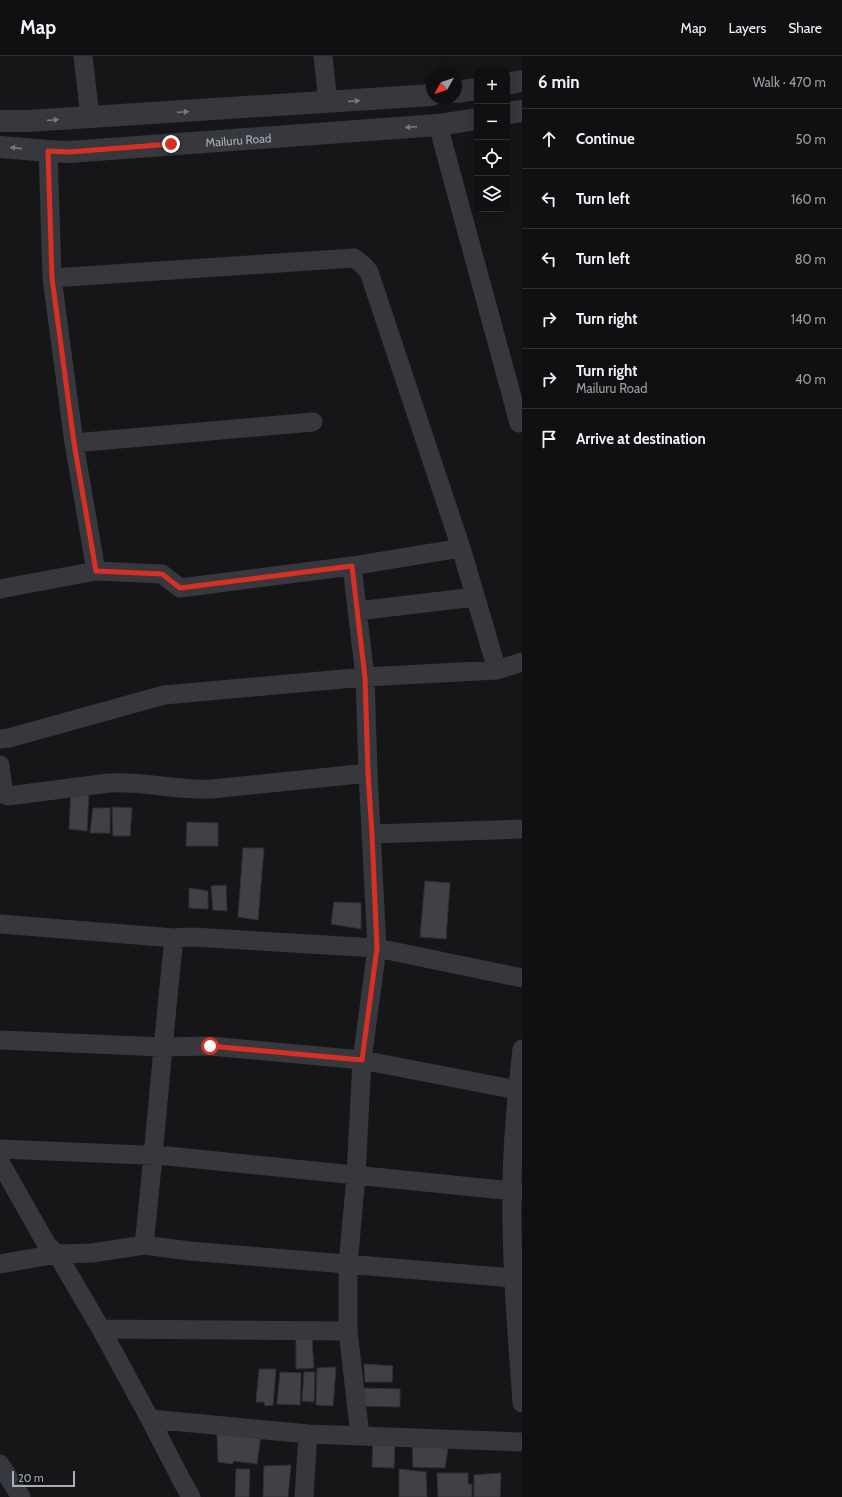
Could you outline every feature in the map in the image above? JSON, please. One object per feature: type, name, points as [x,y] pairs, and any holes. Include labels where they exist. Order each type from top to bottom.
[{"type":"street","points":[[83,56],[90,117]]},
{"type":"street","points":[[324,56],[328,102]]},
{"type":"street","points":[[510,83],[522,81]]},
{"type":"street","points":[[462,91],[474,89]]},
{"type":"street","points":[[0,121],[28,121],[426,95]]},
{"type":"street","points":[[510,113],[522,111]]},
{"type":"street","name":"Mailuru Road","points":[[0,147],[69,152],[438,125],[474,119]]},
{"type":"street","points":[[438,125],[519,423]]},
{"type":"street","points":[[48,151],[52,278],[74,443],[96,571]]},
{"type":"street","points":[[52,278],[354,258],[363,265],[369,272],[461,548],[497,670]]},
{"type":"street","points":[[74,443],[314,422]]},
{"type":"street","points":[[0,589],[96,571],[162,574],[180,588],[352,566],[461,548]]},
{"type":"street","points":[[352,566],[365,678],[368,773],[377,948],[362,1060],[356,1176],[348,1265],[348,1331],[360,1436]]},
{"type":"street","points":[[357,611],[475,597]]},
{"type":"street","points":[[0,739],[9,738],[164,696],[365,678],[497,670],[522,662]]},
{"type":"street","points":[[0,765],[2,790],[5,795],[8,796],[117,783],[139,783],[195,790],[368,773]]},
{"type":"street","points":[[372,834],[522,829]]},
{"type":"street","points":[[0,924],[174,938],[192,937],[377,948],[522,978]]},
{"type":"street","points":[[144,1245],[154,1156],[174,938]]},
{"type":"street","points":[[0,1040],[163,1047],[210,1046],[362,1060],[520,1091]]},
{"type":"street","points":[[522,1049],[514,1278],[522,1403]]},
{"type":"street","points":[[0,1149],[154,1156],[517,1191]]},
{"type":"street","points":[[0,1162],[47,1245],[57,1254],[101,1329],[191,1497]]},
{"type":"street","points":[[0,1264],[57,1254],[92,1253],[144,1245],[189,1251],[514,1278]]},
{"type":"street","points":[[101,1329],[348,1331]]},
{"type":"street","points":[[150,1419],[308,1434],[522,1442]]},
{"type":"street","points":[[304,1497],[308,1434]]},
{"type":"street","points":[[1,1467],[21,1497]]},
{"type":"building","points":[[71,791],[89,793],[87,831],[69,829]]},
{"type":"building","points":[[112,807],[132,808],[130,836],[113,836]]},
{"type":"building","points":[[93,808],[110,808],[110,833],[90,833]]},
{"type":"building","points":[[187,822],[218,823],[218,846],[186,846]]},
{"type":"building","points":[[243,848],[264,848],[258,920],[238,917]]},
{"type":"building","points":[[425,881],[450,883],[446,939],[420,937]]},
{"type":"building","points":[[226,885],[227,911],[213,910],[211,886]]},
{"type":"building","points":[[189,888],[208,891],[208,909],[189,908]]},
{"type":"building","points":[[334,902],[361,903],[361,929],[331,924]]},
{"type":"building","points":[[296,1339],[312,1339],[314,1368],[296,1369]]},
{"type":"building","points":[[364,1364],[393,1366],[392,1382],[365,1382]]},
{"type":"building","points":[[336,1367],[333,1406],[316,1405],[317,1368]]},
{"type":"building","points":[[259,1369],[276,1369],[273,1405],[265,1406],[264,1402],[256,1402]]},
{"type":"building","points":[[280,1372],[301,1373],[300,1405],[277,1404]]},
{"type":"building","points":[[304,1372],[315,1372],[314,1402],[302,1401]]},
{"type":"building","points":[[358,1388],[400,1389],[400,1407],[360,1406]]},
{"type":"building","points":[[217,1434],[261,1435],[257,1464],[234,1461],[232,1464],[218,1462]]},
{"type":"building","points":[[373,1439],[395,1439],[394,1468],[372,1467]]},
{"type":"building","points":[[412,1440],[449,1442],[445,1468],[413,1467]]},
{"type":"building","points":[[291,1465],[288,1497],[263,1497],[264,1466]]},
{"type":"building","points":[[236,1469],[250,1469],[249,1497],[235,1497]]},
{"type":"building","points":[[399,1469],[426,1472],[427,1497],[399,1497]]},
{"type":"building","points":[[437,1473],[468,1473],[468,1484],[472,1484],[472,1497],[438,1497]]},
{"type":"building","points":[[501,1473],[500,1497],[474,1497],[474,1475]]},
{"type":"route","points":[[171,144],[69,152],[48,151],[52,278],[74,443],[96,571],[162,574],[180,588],[352,566],[365,678],[368,773],[377,948],[362,1060],[210,1046]]}]
